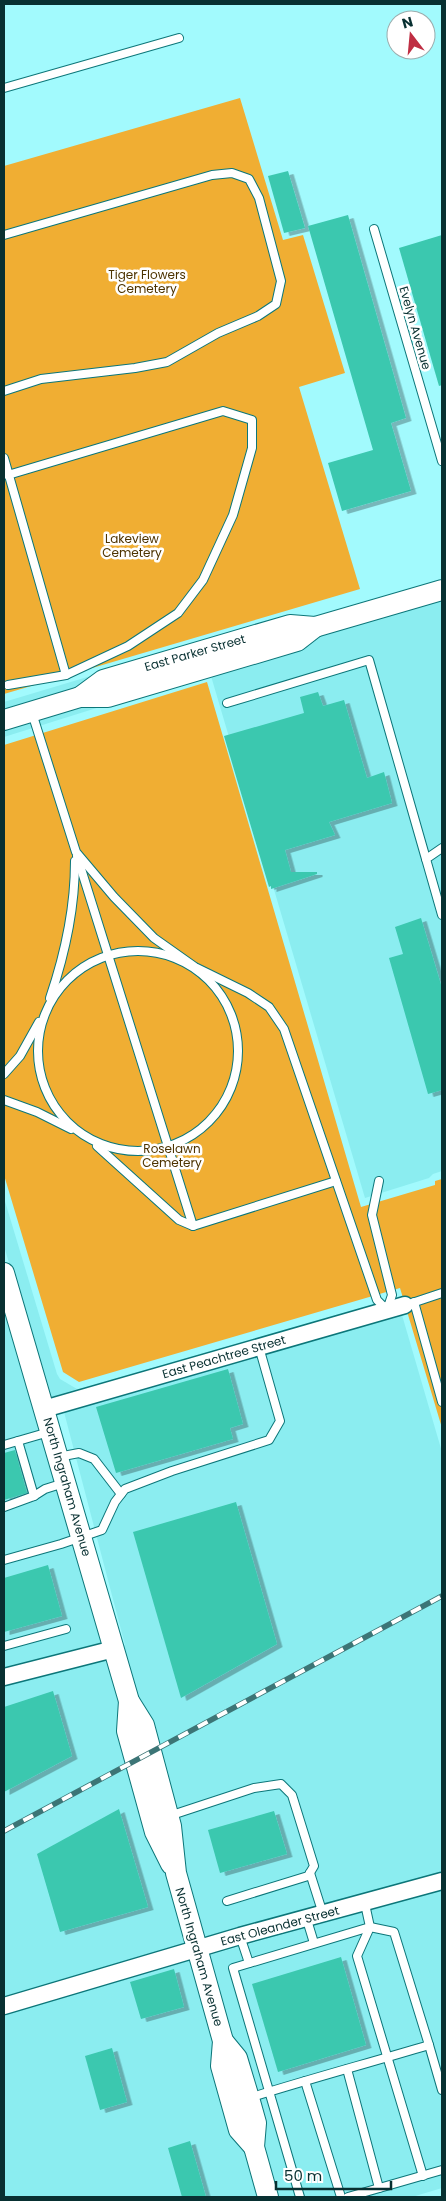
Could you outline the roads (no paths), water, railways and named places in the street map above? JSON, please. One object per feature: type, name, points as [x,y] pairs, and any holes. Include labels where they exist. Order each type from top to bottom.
[{"type":"street","name":"East Parker Street","points":[[4,720],[80,697],[103,680],[290,625],[315,627],[442,590]]},
{"type":"street","name":"North Ingraham Avenue","points":[[4,1273],[129,1701],[144,1725],[169,1816],[176,1873],[223,2041],[221,2066],[239,2130],[254,2147]]},
{"type":"street","name":"East Peachtree Street","points":[[44,1408],[409,1304]]},
{"type":"street","points":[[4,1677],[114,1649]]},
{"type":"street","name":"North Ingraham Avenue","points":[[129,1701],[127,1731],[137,1770],[155,1832],[176,1873]]},
{"type":"street","name":"East Oleander Street","points":[[4,2006],[240,1936],[365,1904],[442,1881]]},
{"type":"street","name":"North Ingraham Avenue","points":[[223,2041],[237,2058],[249,2098],[256,2123],[254,2147],[268,2197]]},
{"type":"lane","points":[[4,88],[179,38]]},
{"type":"lane","points":[[4,235],[212,176],[232,173],[249,179],[260,198],[281,281],[276,304],[258,316],[218,333],[166,362],[135,368],[41,379],[4,392]]},
{"type":"lane","name":"Evelyn Avenue","points":[[374,229],[442,461]]},
{"type":"lane","points":[[8,475],[223,411],[252,420],[252,448],[233,515],[203,580],[178,613],[128,646],[66,674],[8,685]]},
{"type":"lane","points":[[4,458],[66,674]]},
{"type":"lane","points":[[228,703],[369,660],[442,915]]},
{"type":"lane","points":[[32,711],[193,1226]]},
{"type":"lane","points":[[426,859],[442,848]]},
{"type":"lane","points":[[4,1100],[37,1112],[109,1148],[138,1152],[169,1148],[198,1133],[221,1110],[235,1081],[240,1049],[234,1018],[218,989],[195,967],[154,938],[114,897],[76,852]]},
{"type":"lane","points":[[76,852],[75,894],[59,970],[38,1036],[38,1065],[45,1092],[60,1116],[81,1135],[107,1153],[179,1220],[193,1226],[336,1181]]},
{"type":"lane","points":[[4,1074],[20,1056],[61,986],[83,967],[108,955],[138,950],[167,954],[248,993],[269,1007],[284,1029],[377,1300],[387,1310],[392,1295],[372,1215],[379,1181]]},
{"type":"lane","points":[[442,1293],[409,1304],[442,1402]]},
{"type":"lane","points":[[4,1560],[102,1530],[125,1489],[269,1440],[280,1421],[259,1347]]},
{"type":"lane","points":[[4,1445],[50,1431]]},
{"type":"lane","points":[[18,1441],[34,1496]]},
{"type":"lane","points":[[58,1457],[79,1453],[94,1459],[121,1494]]},
{"type":"lane","points":[[4,1507],[34,1496],[45,1489],[65,1483]]},
{"type":"lane","points":[[4,1646],[66,1629]]},
{"type":"lane","points":[[169,1816],[254,1788],[281,1784],[292,1795],[314,1866],[310,1873],[308,1876],[227,1901]]},
{"type":"lane","points":[[310,1873],[323,1914]]},
{"type":"lane","points":[[365,1904],[370,1927],[357,1956],[423,2176]]},
{"type":"lane","points":[[306,1920],[314,1944]]},
{"type":"lane","points":[[300,2197],[233,1968],[370,1927],[394,1932],[442,2090]]},
{"type":"lane","points":[[240,1936],[249,1963]]},
{"type":"lane","points":[[249,2098],[429,2045]]},
{"type":"lane","points":[[347,2069],[375,2192]]},
{"type":"lane","points":[[305,2081],[341,2197]]},
{"type":"lane","points":[[348,2197],[375,2192],[442,2170]]},
{"type":"railway","points":[[4,1831],[442,1596]]},
{"type":"park label","name":"Tiger Flowers Cemetery","points":[[147,282]]},
{"type":"park label","name":"Lakeview Cemetery","points":[[132,546]]},
{"type":"park label","name":"Roselawn Cemetery","points":[[172,1156]]}]
